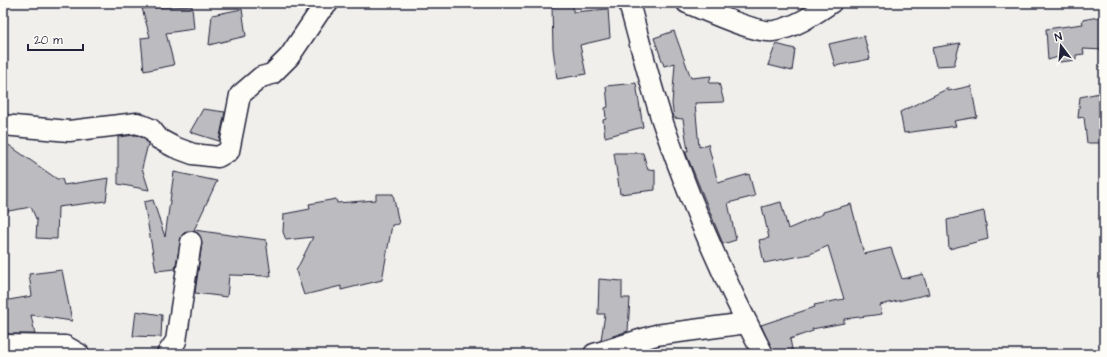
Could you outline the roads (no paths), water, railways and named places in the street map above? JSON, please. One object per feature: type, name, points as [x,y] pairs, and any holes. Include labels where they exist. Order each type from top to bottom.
[{"type":"street","points":[[3,125],[69,131],[137,123],[151,129],[159,139],[174,147],[208,157],[218,157],[229,151],[240,95],[261,77],[272,74],[289,57],[320,11],[328,3]]},
{"type":"street","points":[[629,3],[662,122],[688,192],[747,323],[763,354]]},
{"type":"street","points":[[687,3],[739,24],[772,32],[804,22],[831,3]]},
{"type":"street","points":[[167,354],[176,342],[191,242]]},
{"type":"street","points":[[594,354],[656,336],[747,323]]},
{"type":"street","points":[[3,345],[65,346],[78,354]]}]
